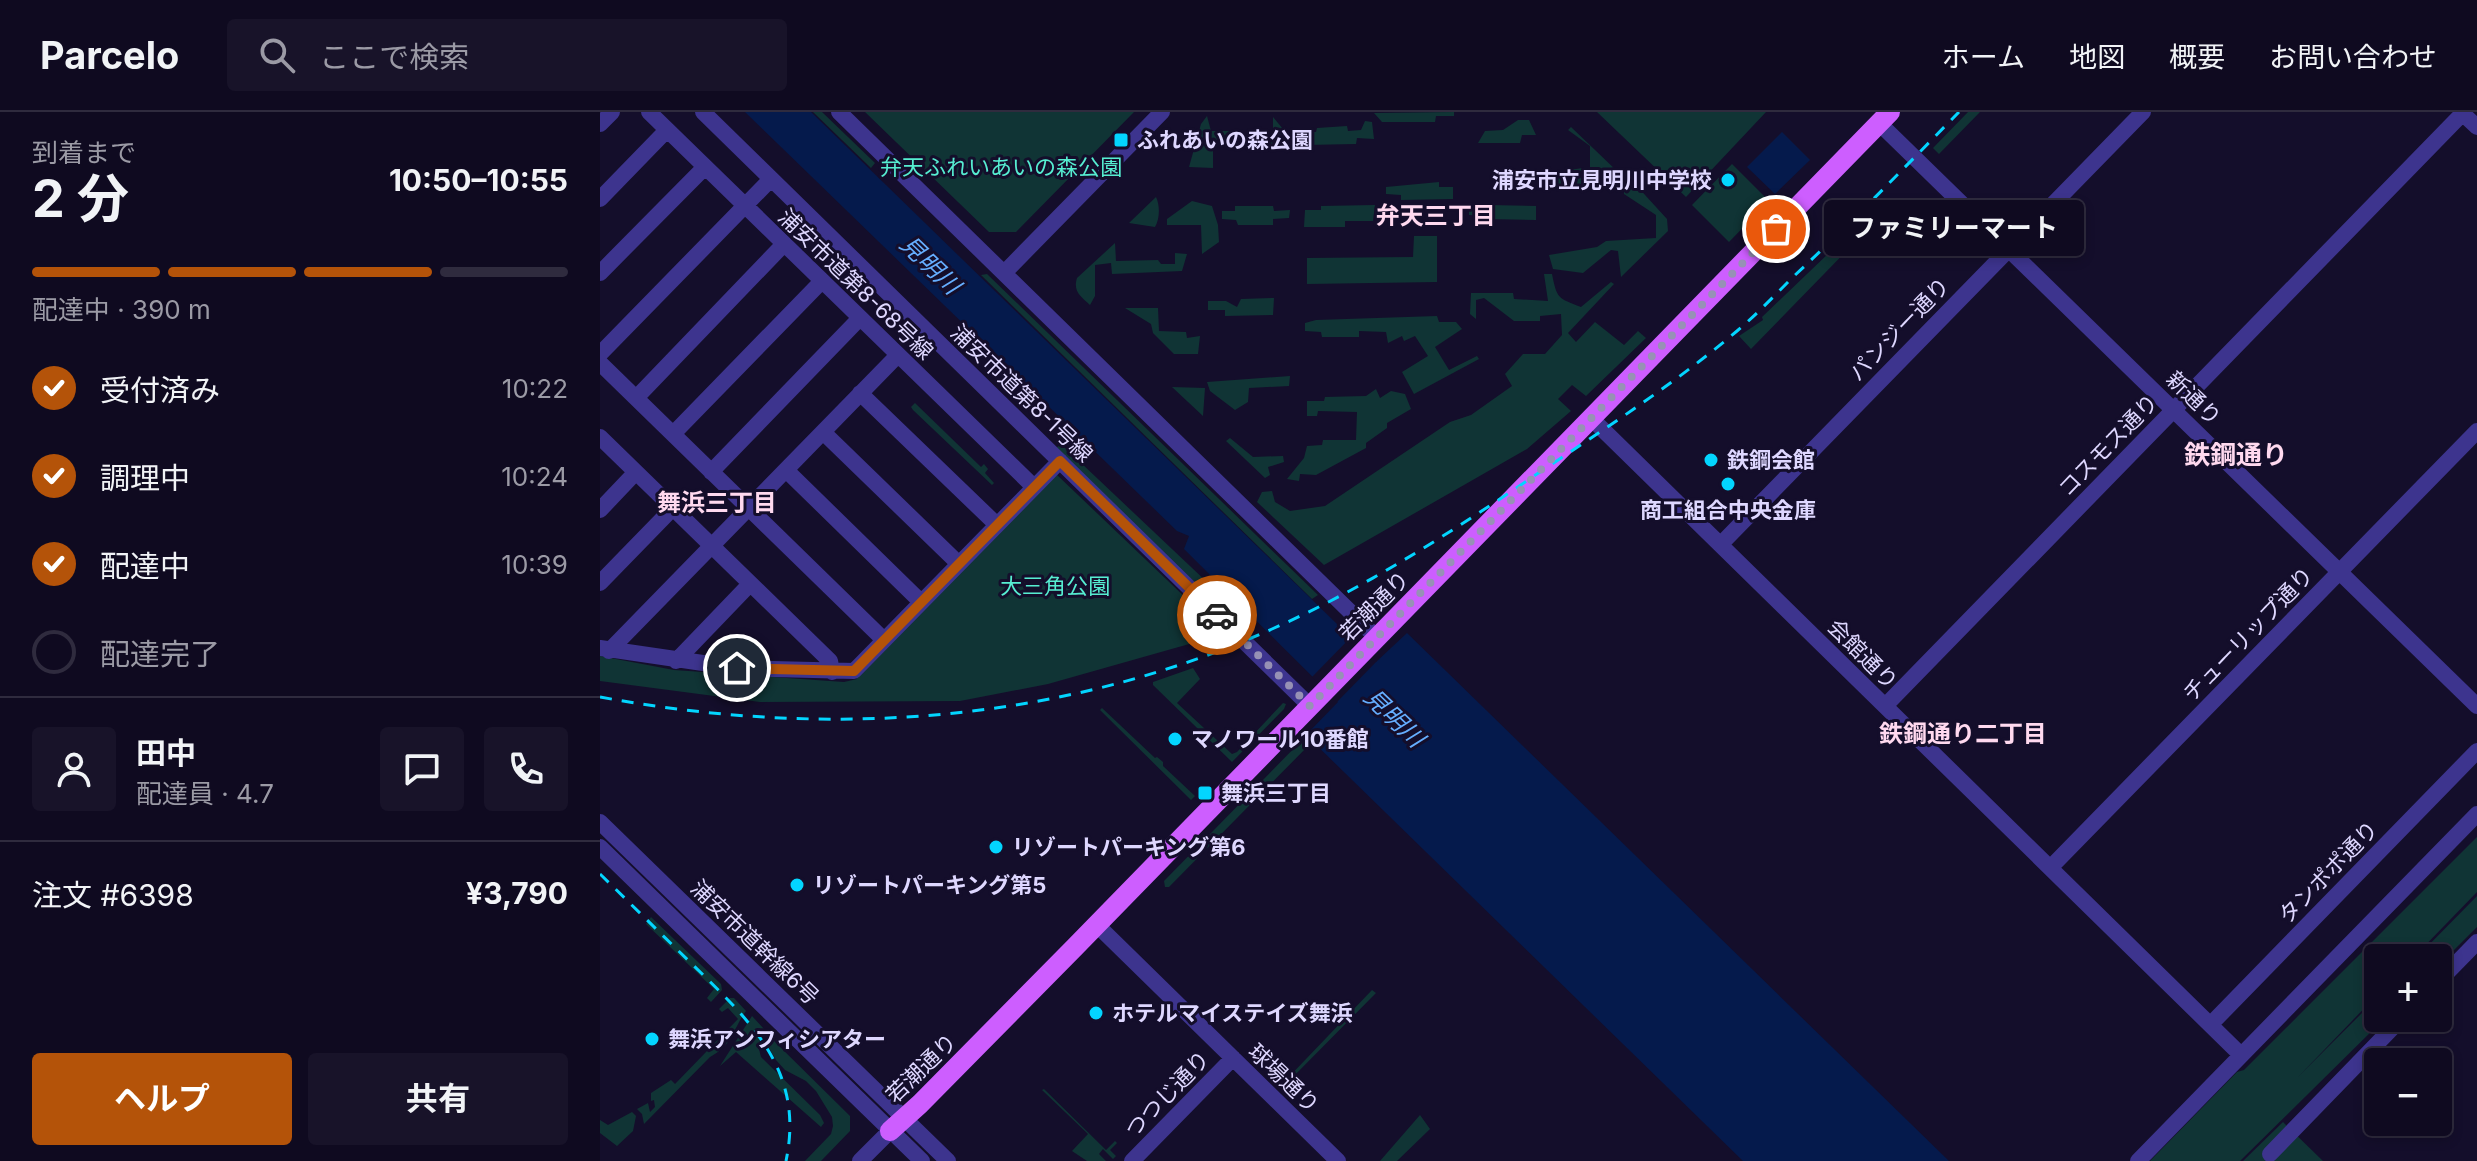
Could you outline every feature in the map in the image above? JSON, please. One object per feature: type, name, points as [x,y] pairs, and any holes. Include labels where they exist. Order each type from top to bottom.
[{"type":"main road","name":"若潮通り","points":[[897,1125],[1097,925],[1885,117]]},
{"type":"street","points":[[600,124],[612,112]]},
{"type":"street","name":"浦安市道第8-68号線","points":[[649,112],[1034,487]]},
{"type":"street","name":"浦安市道第8-1号線","points":[[703,112],[1060,461],[1317,698]]},
{"type":"street","points":[[839,112],[1372,643]]},
{"type":"street","points":[[1004,273],[1162,112]]},
{"type":"street","name":"パンジー通り","points":[[1721,544],[2143,112]]},
{"type":"street","points":[[2462,112],[2477,127]]},
{"type":"street","name":"コスモス通り","points":[[1885,706],[2462,112]]},
{"type":"street","name":"新通り","points":[[1885,117],[2009,248],[2477,706]]},
{"type":"street","points":[[600,199],[667,130]]},
{"type":"street","points":[[600,273],[705,167]]},
{"type":"street","points":[[600,354],[771,179]]},
{"type":"street","points":[[636,398],[784,244]]},
{"type":"street","points":[[673,434],[822,281]]},
{"type":"street","points":[[711,472],[860,318]]},
{"type":"street","points":[[604,650],[712,546],[898,355]]},
{"type":"street","points":[[600,363],[884,640]]},
{"type":"street","points":[[860,393],[997,525]]},
{"type":"street","name":"会館通り","points":[[1591,418],[2241,1055]]},
{"type":"street","name":"チューリップ通り","points":[[2051,867],[2477,431]]},
{"type":"street","points":[[823,432],[959,564]]},
{"type":"street","points":[[600,437],[830,661],[832,672]]},
{"type":"street","points":[[604,650],[737,668],[854,671],[1060,461]]},
{"type":"street","points":[[786,470],[921,602]]},
{"type":"street","points":[[600,510],[636,472]]},
{"type":"street","points":[[600,583],[673,508]]},
{"type":"street","points":[[676,661],[750,584]]},
{"type":"street","name":"タンポポ通り","points":[[2211,1024],[2477,751]]},
{"type":"street","points":[[2138,1161],[2477,814]]},
{"type":"street","name":"浦安市道幹線6号","points":[[600,822],[897,1125],[922,1161]]},
{"type":"street","name":"浦安市道幹線6号","points":[[600,847],[897,1125],[948,1161]]},
{"type":"street","name":"球場通り","points":[[1097,925],[1338,1161]]},
{"type":"street","points":[[2452,968],[2477,942]]},
{"type":"street","points":[[2270,1154],[2388,1032]]},
{"type":"street","name":"つつじ通り","points":[[1132,1161],[1233,1058]]},
{"type":"street","points":[[860,1161],[897,1125]]},
{"type":"green space","points":[[813,112],[822,112],[875,163],[871,168]]},
{"type":"green space","name":"弁天ふれいあいの森公園","points":[[865,112],[1134,112],[1016,232],[989,232]]},
{"type":"green space","points":[[1454,112],[1454,116],[1436,116],[1435,122],[1382,122],[1374,113]]},
{"type":"green space","points":[[1597,112],[1766,112],[1686,197]]},
{"type":"green space","points":[[1968,112],[1980,112],[1939,154],[1933,148]]},
{"type":"green space","points":[[1207,116],[1211,131],[1236,131],[1246,140],[1273,137],[1273,117],[1288,135],[1288,145],[1213,146],[1213,168],[1189,167],[1201,124]]},
{"type":"green space","points":[[1518,120],[1529,120],[1536,135],[1522,135],[1520,143],[1478,143],[1485,131],[1503,130]]},
{"type":"green space","points":[[1365,121],[1372,122],[1374,139],[1357,138],[1356,144],[1305,145],[1304,132],[1347,126],[1348,131],[1361,130]]},
{"type":"green space","points":[[1571,127],[1618,172],[1584,184],[1546,187],[1548,173],[1590,167],[1590,146],[1568,130]]},
{"type":"green space","points":[[1732,164],[1769,201],[1729,242],[1692,205]]},
{"type":"green space","points":[[1624,172],[1667,219],[1668,231],[1621,277],[1618,251],[1611,250],[1583,273],[1553,269],[1549,255],[1597,247],[1606,241],[1656,238],[1656,215],[1624,194]]},
{"type":"green space","points":[[1439,182],[1439,187],[1453,187],[1453,199],[1401,200],[1401,195],[1386,194],[1386,187]]},
{"type":"green space","points":[[1156,197],[1159,212],[1155,227],[1129,223]]},
{"type":"green space","points":[[1192,201],[1212,206],[1218,225],[1219,242],[1202,254],[1201,225],[1167,225],[1167,219]]},
{"type":"green space","points":[[1375,205],[1373,221],[1345,221],[1345,227],[1304,227],[1305,210],[1321,210],[1321,206]]},
{"type":"green space","points":[[1235,206],[1273,206],[1274,211],[1290,210],[1289,218],[1273,219],[1273,225],[1238,225],[1236,220],[1222,219],[1222,211],[1235,211]]},
{"type":"green space","points":[[1469,206],[1536,206],[1536,220],[1485,219],[1469,215]]},
{"type":"green space","points":[[1854,229],[1861,236],[1751,349],[1739,336],[1763,320],[1762,317]]},
{"type":"green space","points":[[1414,236],[1437,236],[1437,282],[1307,284],[1307,258],[1413,257]]},
{"type":"green space","points":[[1115,243],[1116,261],[1158,260],[1161,264],[1175,264],[1175,253],[1187,254],[1182,271],[1112,274],[1111,263],[1095,265],[1095,296],[1090,305],[1077,290],[1077,278]]},
{"type":"green space","points":[[987,274],[1318,595],[1312,599],[981,275]]},
{"type":"green space","points":[[1544,274],[1552,274],[1560,296],[1581,307],[1611,282],[1614,284],[1568,333],[1576,342],[1595,322],[1624,345],[1638,331],[1646,338],[1586,396],[1572,385],[1558,399],[1571,411],[1527,449],[1324,565],[1257,502],[1262,492],[1272,491],[1275,502],[1290,511],[1325,506],[1450,422],[1471,415],[1512,386],[1505,374],[1523,354],[1545,354],[1562,335],[1561,314],[1540,316],[1540,321],[1514,321],[1484,298],[1476,300],[1476,319],[1470,314],[1471,293],[1513,293],[1514,299],[1548,301]]},
{"type":"green space","points":[[1274,298],[1273,315],[1225,316],[1225,310],[1208,310],[1208,301],[1226,301],[1237,307],[1241,299]]},
{"type":"green space","points":[[1125,308],[1158,308],[1159,331],[1186,332],[1187,338],[1200,336],[1198,354],[1174,354],[1153,333],[1151,324]]},
{"type":"green space","points":[[1437,316],[1439,322],[1456,322],[1462,329],[1435,347],[1449,370],[1477,356],[1479,359],[1414,394],[1402,372],[1428,356],[1415,336],[1404,341],[1402,336],[1388,343],[1386,332],[1359,331],[1359,337],[1322,337],[1321,332],[1305,331],[1305,323],[1316,320]]},
{"type":"green space","points":[[1290,376],[1289,386],[1249,388],[1248,402],[1235,410],[1210,391],[1207,382]]},
{"type":"green space","points":[[1172,387],[1205,388],[1203,416]]},
{"type":"green space","points":[[1376,389],[1380,398],[1391,391],[1405,394],[1411,409],[1387,423],[1387,428],[1366,443],[1366,448],[1316,475],[1300,474],[1299,481],[1287,479],[1304,458],[1307,446],[1322,445],[1323,440],[1356,440],[1357,412],[1318,411],[1317,416],[1307,416],[1307,401],[1324,401],[1325,397],[1366,396]]},
{"type":"green space","points":[[915,403],[981,467],[984,464],[988,469],[985,473],[994,483],[992,485],[913,410],[911,407]]},
{"type":"green space","points":[[1230,438],[1253,457],[1283,456],[1284,462],[1268,467],[1270,475],[1265,478],[1226,441]]},
{"type":"green space","points":[[1061,444],[1246,619],[1236,624],[1056,448]]},
{"type":"green space","name":"大三角公園","points":[[1055,473],[1221,635],[1048,684],[960,701],[760,702],[600,681],[600,656],[674,670],[844,682],[857,679]]},
{"type":"green space","points":[[1193,668],[1200,679],[1177,703],[1232,754],[1283,703],[1286,704],[1232,762],[1153,685],[1153,682]]},
{"type":"green space","points":[[1102,708],[1163,762],[1163,766],[1195,796],[1191,800],[1100,710]]},
{"type":"green space","points":[[1304,738],[1310,744],[1169,887],[1165,887],[1164,881]]},
{"type":"green space","points":[[2477,837],[2477,892],[2427,944],[2370,944]]},
{"type":"green space","points":[[2477,896],[2477,927],[2452,952],[2452,944],[2430,944]]},
{"type":"green space","points":[[651,917],[721,984],[722,990],[711,1002],[707,998],[714,989],[646,924]]},
{"type":"green space","points":[[2364,950],[2364,1009],[2298,1077],[2364,1011],[2364,1032],[2371,1032],[2240,1161],[2150,1161],[2237,1072],[2244,1070]]},
{"type":"green space","points":[[1372,990],[1376,993],[1287,1083],[1285,1081]]},
{"type":"green space","points":[[734,998],[746,1011],[728,1042],[644,1124],[642,1114],[637,1109],[648,1103],[650,1112],[655,1107],[651,1093],[671,1080],[675,1084],[738,1019],[728,1008],[722,1012],[719,1009]]},
{"type":"green space","points":[[752,1016],[765,1030],[758,1045],[761,1057],[820,1115],[824,1123],[821,1127],[736,1052],[720,1066]]},
{"type":"green space","points":[[771,1038],[850,1116],[850,1131],[821,1161],[805,1161],[831,1134],[832,1117],[816,1091],[776,1060],[766,1043]]},
{"type":"green space","points":[[1044,1089],[1106,1150],[1115,1141],[1117,1143],[1110,1150],[1116,1156],[1113,1159],[1103,1149],[1099,1154],[1106,1161],[1087,1161],[1072,1151],[1088,1134]]},
{"type":"green space","points":[[632,1112],[636,1116],[633,1131],[617,1146],[600,1133],[600,1120],[608,1125]]},
{"type":"green space","points":[[1420,1115],[1430,1129],[1397,1161],[1380,1161]]},
{"type":"green space","points":[[2283,1122],[2323,1161],[2243,1161]]},
{"type":"water","name":"見明川","points":[[745,112],[811,112],[1376,662],[1407,633],[1949,1161],[1743,1161],[1306,735],[1338,702],[1184,549],[1189,536],[1177,531]]},
{"type":"water","points":[[1782,132],[1810,160],[1775,194],[1747,167]]},
{"type":"pier","points":[[1352,636],[1377,661],[1337,702],[1312,677]]},
{"type":"railway","points":[[600,697],[685,710],[771,717],[856,719],[941,714],[1026,703],[1109,686],[1191,661],[1272,629],[1374,578],[1439,539],[1688,370],[1759,311],[1959,112]]},
{"type":"railway","points":[[600,874],[735,1007],[768,1051],[780,1074],[788,1100],[790,1129],[786,1161]]},
{"type":"way so far","points":[[1217,615],[1310,706],[1776,229]]},
{"type":"place","name":"ふれあいの森公園","points":[[1121,140]]},
{"type":"place","name":"浦安市立見明川中学校","points":[[1728,180]]},
{"type":"place","name":"ファミリーマート","points":[[1776,229]]},
{"type":"place","name":"鉄鋼会館","points":[[1711,460]]},
{"type":"place","name":"商工組合中央金庫","points":[[1728,484]]},
{"type":"place","name":"マノワール10番館","points":[[1175,739]]},
{"type":"place","name":"舞浜三丁目","points":[[1205,793]]},
{"type":"place","name":"リゾートパーキング第6","points":[[996,847]]},
{"type":"place","name":"リゾートパーキング第5","points":[[797,885]]},
{"type":"place","name":"ホテルマイステイズ舞浜","points":[[1096,1013]]},
{"type":"place","name":"舞浜アンフィシアター","points":[[652,1039]]},
{"type":"district","name":"弁天三丁目","points":[[1436,216]]},
{"type":"district","name":"鉄鋼通り","points":[[2236,455]]},
{"type":"district","name":"舞浜三丁目","points":[[717,503]]},
{"type":"district","name":"鉄鋼通り二丁目","points":[[1963,734]]},
{"type":"route","points":[[737,668],[854,671],[1060,461],[1217,615]]}]
